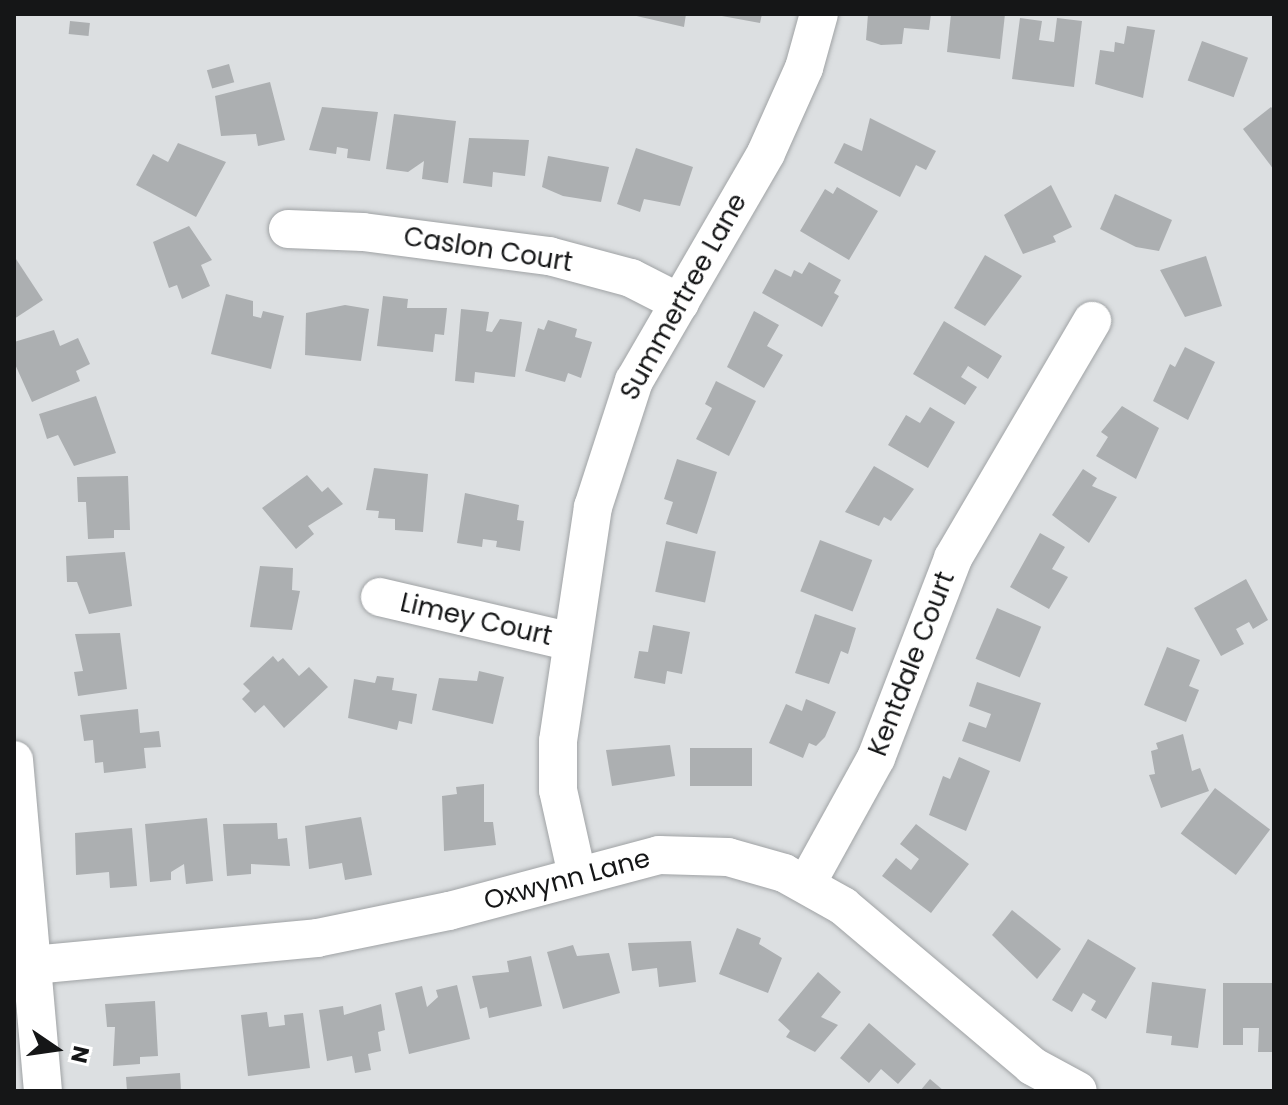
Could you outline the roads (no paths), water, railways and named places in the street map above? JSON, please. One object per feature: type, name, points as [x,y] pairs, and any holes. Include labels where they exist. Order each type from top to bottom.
[{"type":"street","name":"Summertree Lane","points":[[577,875],[558,790],[558,741],[593,507],[620,412],[766,153],[804,68],[819,14]]},
{"type":"street","name":"Caslon Court","points":[[288,229],[363,232],[549,256],[631,278],[680,303]]},
{"type":"street","name":"Kentdale Court","points":[[807,883],[876,758],[953,558],[1092,321]]},
{"type":"street","name":"Limey Court","points":[[380,597],[572,642]]},
{"type":"street","points":[[14,760],[43,1091]]},
{"type":"street","name":"Oxwynn Lane","points":[[33,965],[361,931],[577,875],[682,854],[750,862],[807,883],[843,906],[1032,1066],[1078,1091]]}]
